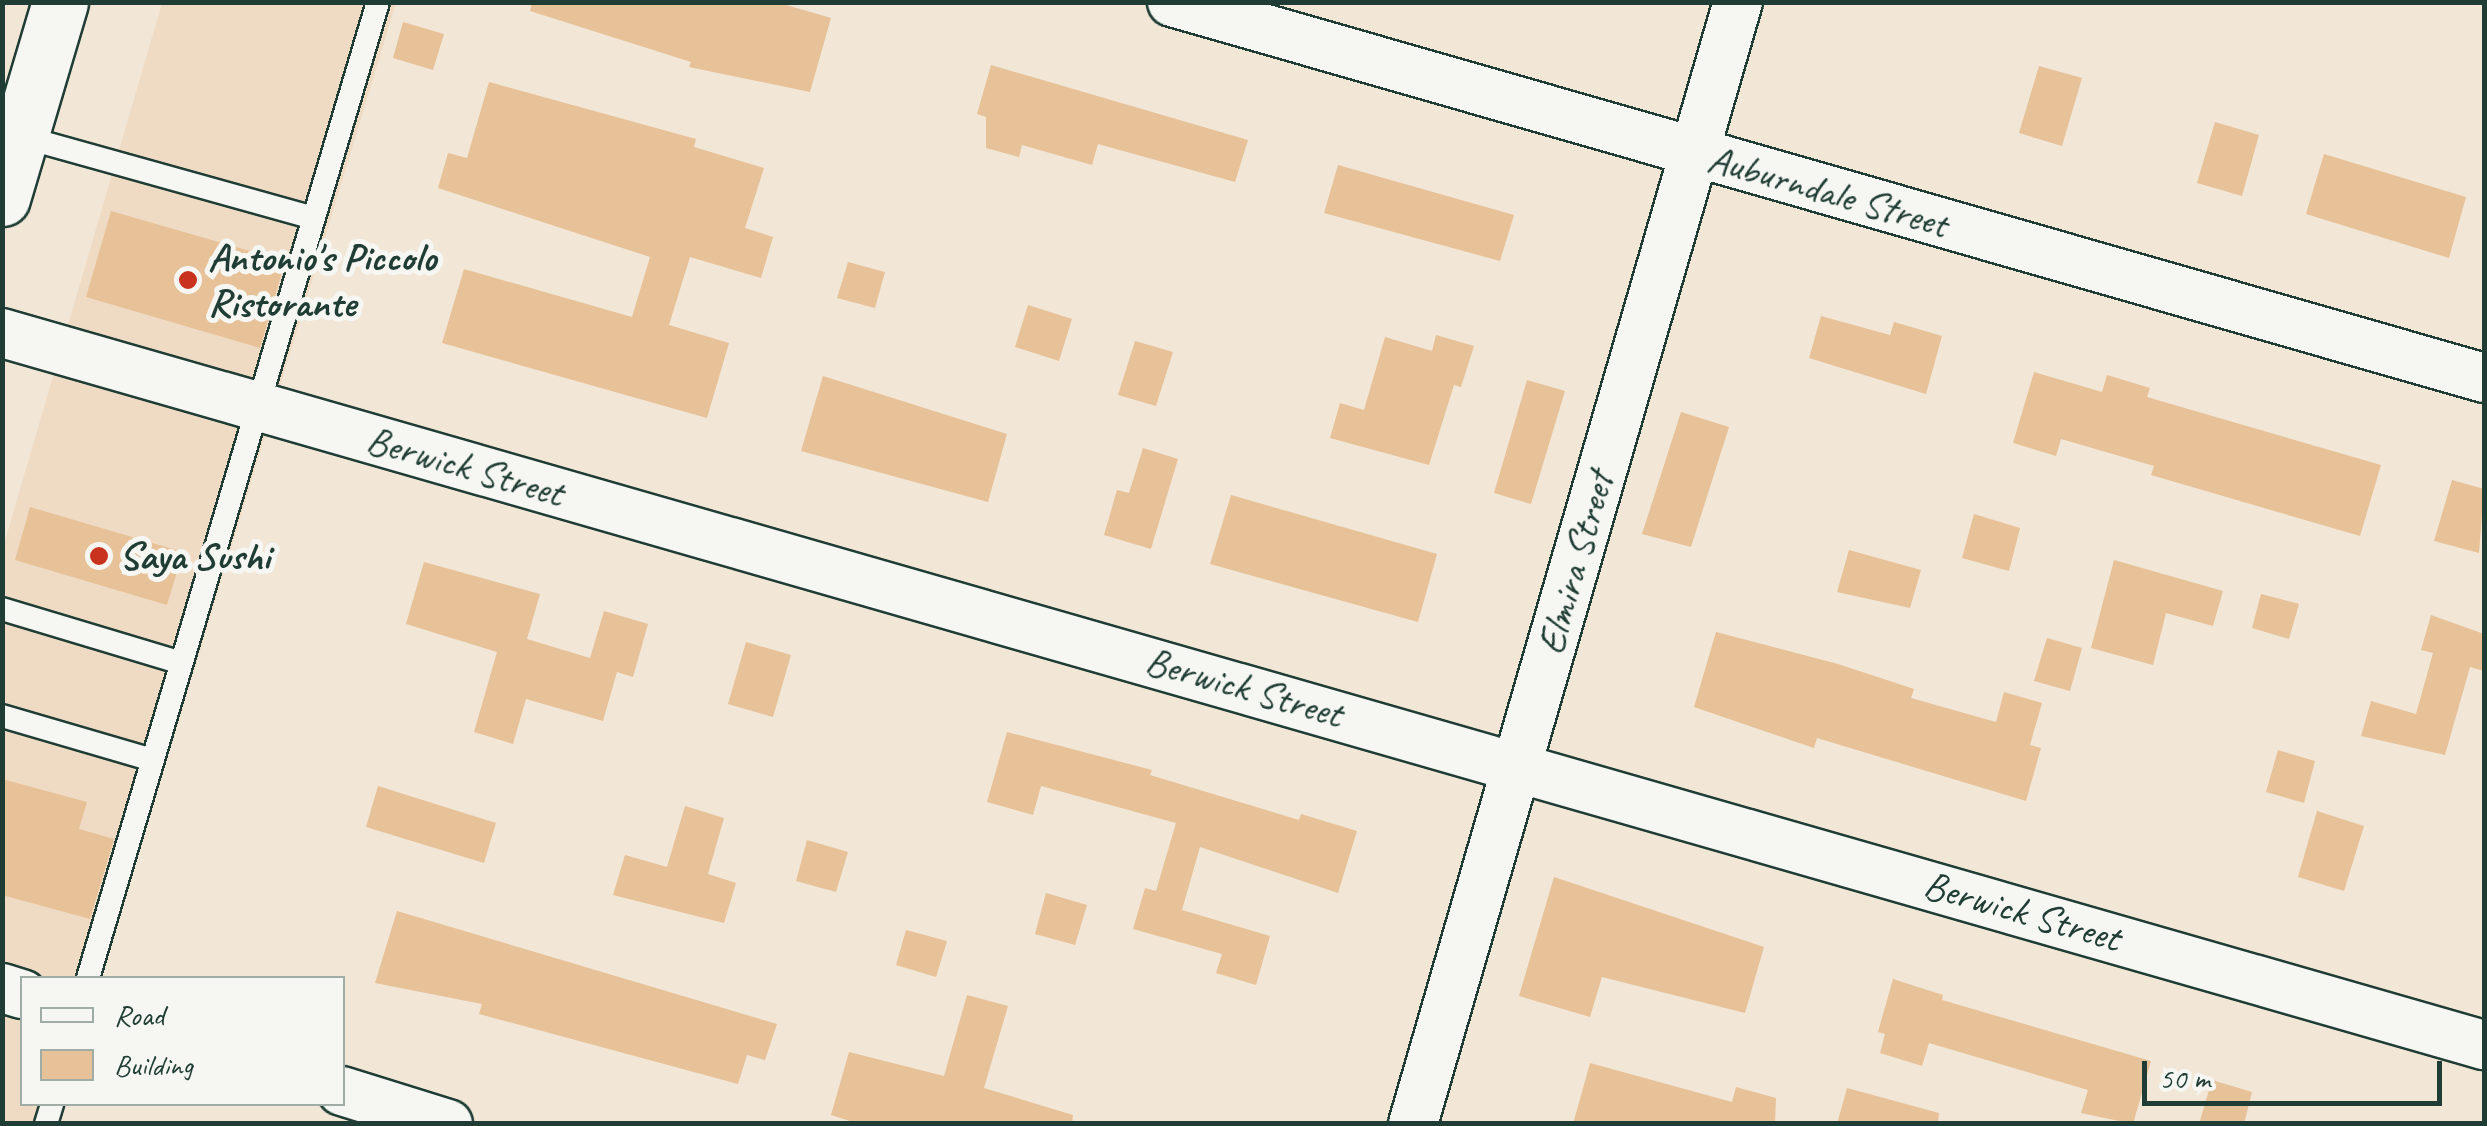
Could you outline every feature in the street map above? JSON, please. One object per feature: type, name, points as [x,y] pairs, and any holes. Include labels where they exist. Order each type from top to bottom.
[{"type":"main road","points":[[2,198],[60,2]]},
{"type":"street","name":"Auburndale Street","points":[[1172,2],[2484,378]]},
{"type":"street","name":"Elmira Street","points":[[1413,1124],[1738,2]]},
{"type":"street","name":"Berwick Street","points":[[2,333],[2484,1045]]},
{"type":"street","points":[[345,1092],[448,1124]]},
{"type":"lane","points":[[89,976],[253,406],[378,2]]},
{"type":"lane","points":[[20,136],[310,217]]},
{"type":"lane","points":[[2,609],[179,662]]},
{"type":"lane","points":[[2,716],[152,760]]},
{"type":"shaded area","points":[[162,3],[396,3],[102,976],[20,976],[20,1106],[62,1106],[57,1123],[3,1123],[2,551]]},
{"type":"building","points":[[532,2],[776,2],[831,18],[810,92],[689,67],[691,62],[530,11]]},
{"type":"building","points":[[403,22],[444,34],[433,70],[393,58]]},
{"type":"building","points":[[991,65],[1248,140],[1235,182],[1098,144],[1092,165],[1022,145],[1019,157],[986,148],[986,117],[977,114]]},
{"type":"building","points":[[2039,66],[2082,78],[2062,146],[2019,133]]},
{"type":"building","points":[[489,82],[696,139],[694,147],[764,168],[745,228],[773,237],[761,278],[690,257],[669,325],[729,343],[707,418],[442,343],[464,269],[632,317],[650,257],[438,188],[448,153],[467,158]]},
{"type":"building","points":[[2215,122],[2259,135],[2242,196],[2197,183]]},
{"type":"building","points":[[2324,154],[2466,197],[2449,258],[2306,214]]},
{"type":"building","points":[[1338,165],[1514,215],[1500,261],[1324,213]]},
{"type":"building","name":"Antonio's Piccolo Ristorante","points":[[111,211],[285,261],[260,348],[86,297]]},
{"type":"building","points":[[848,262],[885,272],[875,308],[837,298]]},
{"type":"building","points":[[1028,305],[1072,319],[1059,361],[1015,347]]},
{"type":"building","points":[[1821,316],[1890,335],[1894,322],[1942,336],[1926,394],[1809,358]]},
{"type":"building","points":[[1436,335],[1474,346],[1461,387],[1454,385],[1429,465],[1330,438],[1340,403],[1364,410],[1385,337],[1432,351]]},
{"type":"building","points":[[1135,341],[1173,352],[1156,406],[1118,395]]},
{"type":"building","points":[[2034,372],[2102,392],[2107,375],[2150,388],[2147,397],[2381,465],[2360,536],[2151,475],[2154,466],[2061,439],[2056,456],[2013,443]]},
{"type":"building","points":[[823,376],[1007,434],[988,502],[801,451]]},
{"type":"building","points":[[1527,380],[1565,391],[1531,504],[1494,493]]},
{"type":"building","points":[[1681,412],[1729,427],[1691,547],[1642,534]]},
{"type":"building","points":[[1143,448],[1178,459],[1151,549],[1104,535],[1117,490],[1129,493]]},
{"type":"building","points":[[2452,480],[2484,489],[2479,553],[2434,541]]},
{"type":"building","points":[[1231,495],[1437,554],[1418,622],[1210,564]]},
{"type":"building","name":"Saya Sushi","points":[[30,507],[183,552],[167,605],[15,560]]},
{"type":"building","points":[[1974,514],[2020,528],[2009,571],[1962,558]]},
{"type":"building","points":[[1849,550],[1921,570],[1910,608],[1837,592]]},
{"type":"building","points":[[2114,560],[2223,591],[2213,626],[2166,613],[2153,665],[2091,648]]},
{"type":"building","points":[[424,562],[540,594],[527,639],[590,658],[604,611],[648,624],[633,677],[617,672],[603,721],[526,699],[513,744],[474,732],[497,652],[406,624]]},
{"type":"building","points":[[2261,594],[2299,604],[2289,639],[2252,628]]},
{"type":"building","points":[[2431,615],[2484,634],[2484,671],[2470,667],[2445,755],[2361,736],[2371,701],[2416,714],[2433,653],[2421,650]]},
{"type":"building","points":[[1716,632],[1838,664],[1914,689],[1911,698],[1996,722],[2004,692],[2042,703],[2030,745],[2041,748],[2026,801],[1817,738],[1814,748],[1694,707]]},
{"type":"building","points":[[2047,638],[2082,648],[2070,691],[2034,681]]},
{"type":"building","points":[[746,642],[791,655],[773,717],[728,704]]},
{"type":"building","points":[[1007,732],[1152,770],[1150,775],[1299,820],[1301,814],[1357,831],[1338,893],[1200,847],[1182,910],[1270,936],[1256,985],[1216,973],[1222,954],[1133,929],[1145,888],[1156,891],[1176,823],[1041,786],[1033,815],[987,802]]},
{"type":"building","points":[[2278,750],[2315,761],[2304,803],[2266,792]]},
{"type":"building","points":[[2,779],[87,802],[79,829],[114,839],[90,919],[2,895]]},
{"type":"building","points":[[378,786],[496,823],[484,863],[366,827]]},
{"type":"building","points":[[685,806],[724,818],[708,874],[736,883],[724,923],[613,895],[625,855],[667,867]]},
{"type":"building","points":[[2317,811],[2364,826],[2344,891],[2298,877]]},
{"type":"building","points":[[807,840],[848,852],[836,892],[796,881]]},
{"type":"building","points":[[1554,877],[1764,947],[1745,1013],[1602,977],[1590,1017],[1519,996]]},
{"type":"building","points":[[1046,893],[1087,905],[1075,945],[1035,934]]},
{"type":"building","points":[[397,911],[777,1024],[765,1060],[747,1055],[738,1084],[479,1014],[482,1004],[375,983]]},
{"type":"building","points":[[906,930],[947,941],[936,977],[896,965]]},
{"type":"building","points":[[1893,979],[1943,995],[1942,1000],[2151,1061],[2133,1124],[2081,1113],[2088,1090],[1929,1043],[1922,1066],[1880,1053],[1885,1034],[1878,1032]]},
{"type":"building","points":[[967,995],[1008,1006],[984,1088],[1073,1115],[1072,1124],[859,1124],[831,1115],[849,1052],[944,1076]]},
{"type":"building","points":[[1590,1063],[1732,1102],[1736,1087],[1776,1098],[1775,1124],[1573,1124]]},
{"type":"building","points":[[2212,1080],[2252,1092],[2244,1124],[2199,1124]]},
{"type":"building","points":[[1847,1088],[1939,1113],[1938,1124],[1837,1124]]},
{"type":"place","name":"Antonio's Piccolo Ristorante","points":[[188,280]]},
{"type":"place","name":"Saya Sushi","points":[[99,556]]}]
